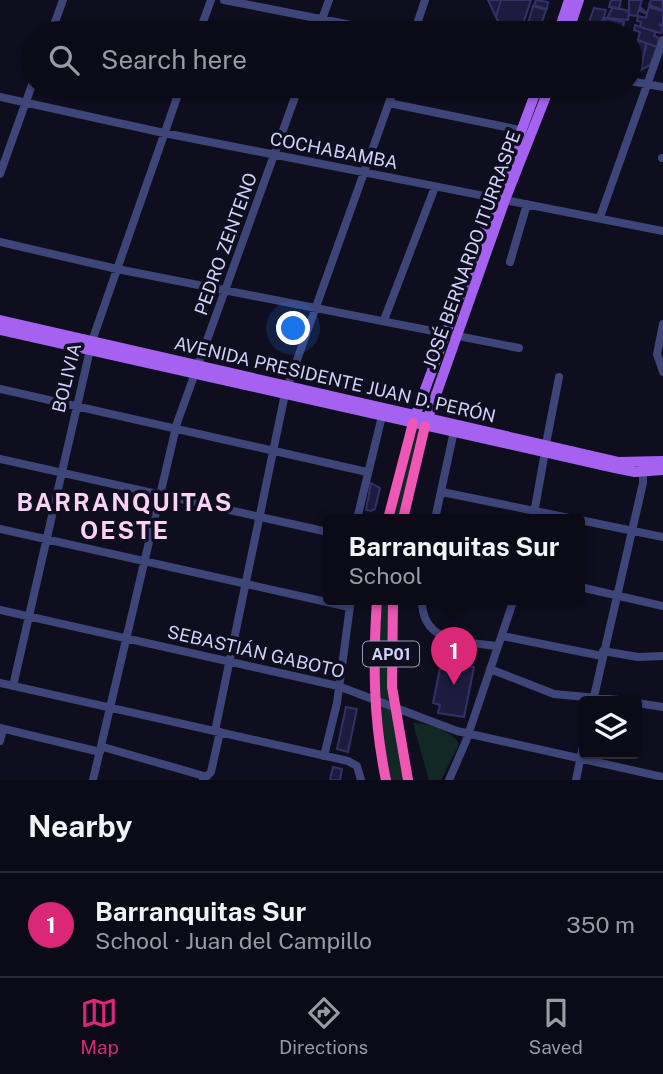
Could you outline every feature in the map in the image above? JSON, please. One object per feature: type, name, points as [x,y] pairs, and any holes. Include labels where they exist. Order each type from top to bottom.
[{"type":"highway","points":[[389,514],[414,419]]},
{"type":"highway","points":[[404,514],[426,422]]},
{"type":"highway","name":"AP01","points":[[377,605],[374,698],[386,780]]},
{"type":"highway","name":"AP01","points":[[393,605],[394,708],[408,780]]},
{"type":"main road","points":[[564,21],[574,1]]},
{"type":"main road","points":[[570,21],[574,1]]},
{"type":"main road","name":"JOSÉ BERNARDO ITURRASPE","points":[[414,419],[451,333],[533,98]]},
{"type":"main road","name":"JOSÉ BERNARDO ITURRASPE","points":[[499,199],[545,98]]},
{"type":"main road","name":"AVENIDA PRESIDENTE JUAN D. PERÓN","points":[[0,320],[90,346]]},
{"type":"main road","name":"AVENIDA PRESIDENTE JUAN D. PERÓN","points":[[0,330],[90,346],[545,448],[663,470]]},
{"type":"main road","name":"JOSÉ BERNARDO ITURRASPE","points":[[426,422],[451,333]]},
{"type":"main road","name":"AVENIDA PRESIDENTE JUAN D. PERÓN","points":[[287,389],[382,415],[414,419]]},
{"type":"main road","name":"AVENIDA PRESIDENTE JUAN D. PERÓN","points":[[426,422],[454,432],[545,448]]},
{"type":"main road","name":"AVENIDA PRESIDENTE JUAN D. PERÓN","points":[[643,468],[663,461]]},
{"type":"street","points":[[55,21],[62,0]]},
{"type":"street","points":[[203,21],[211,0]]},
{"type":"street","points":[[224,0],[327,21]]},
{"type":"street","points":[[322,20],[329,0]]},
{"type":"street","points":[[418,21],[425,0]]},
{"type":"street","points":[[600,217],[663,40]]},
{"type":"street","points":[[642,83],[663,87]]},
{"type":"street","name":"COCHABAMBA","points":[[0,97],[164,133],[663,231]]},
{"type":"street","points":[[0,174],[27,98]]},
{"type":"street","name":"BOLIVIA","points":[[13,686],[90,346],[177,98]]},
{"type":"street","name":"PEDRO ZENTENO","points":[[93,780],[113,708],[176,429],[295,98]]},
{"type":"street","points":[[0,741],[1,729],[102,750],[204,778],[211,772],[230,661],[287,389],[391,98]]},
{"type":"street","points":[[389,103],[520,130]]},
{"type":"street","points":[[384,320],[435,187]]},
{"type":"street","points":[[510,262],[527,204]]},
{"type":"street","points":[[0,242],[117,269],[519,348]]},
{"type":"street","points":[[663,324],[660,354],[663,372]]},
{"type":"street","points":[[534,514],[559,377]]},
{"type":"street","points":[[0,389],[367,472]]},
{"type":"street","points":[[358,514],[382,415]]},
{"type":"street","points":[[436,514],[454,432]]},
{"type":"street","points":[[0,458],[323,531]]},
{"type":"street","points":[[594,696],[632,530],[643,468]]},
{"type":"street","points":[[442,492],[530,514]]},
{"type":"street","points":[[585,521],[663,537]]},
{"type":"street","points":[[0,529],[246,584],[323,598]]},
{"type":"street","points":[[585,588],[663,606]]},
{"type":"street","points":[[324,756],[350,605]]},
{"type":"street","points":[[422,605],[425,622],[447,639],[459,643],[498,646]]},
{"type":"street","points":[[449,780],[468,733],[511,605]]},
{"type":"street","name":"SEBASTIÁN GABOTO","points":[[0,610],[338,686],[468,733],[579,759]]},
{"type":"street","points":[[502,636],[603,654],[663,656]]},
{"type":"street","points":[[489,669],[549,692],[579,696]]},
{"type":"street","points":[[0,683],[348,761],[357,766],[361,780]]},
{"type":"street","points":[[642,703],[663,708]]},
{"type":"street","points":[[576,780],[580,759]]},
{"type":"street","name":"SEBASTIÁN GABOTO","points":[[580,759],[663,777]]},
{"type":"green space","points":[[413,423],[425,426],[404,514],[389,514]]},
{"type":"green space","points":[[377,605],[393,605],[392,688],[408,780],[386,780],[382,759]]},
{"type":"green space","points":[[413,723],[439,729],[451,735],[459,744],[441,780],[429,780]]},
{"type":"building","points":[[488,0],[501,0],[496,17]]},
{"type":"building","points":[[501,0],[531,0],[524,21],[498,21],[496,17]]},
{"type":"building","points":[[536,0],[548,2],[547,9],[534,5]]},
{"type":"building","points":[[611,0],[621,0],[619,9],[609,7]]},
{"type":"building","points":[[629,0],[642,0],[637,16],[629,15]]},
{"type":"building","points":[[651,0],[662,0],[663,10],[649,5]]},
{"type":"building","points":[[533,6],[546,10],[542,21],[529,21]]},
{"type":"building","points":[[613,7],[629,11],[628,20],[607,18]]},
{"type":"building","points":[[649,7],[663,11],[663,24],[659,25],[663,26],[661,33],[642,28],[642,21],[637,21],[638,16],[646,18],[647,14],[640,11],[641,8],[647,13]]},
{"type":"building","points":[[594,8],[606,10],[602,21],[589,21]]},
{"type":"building","points":[[642,27],[656,32],[654,36],[659,38],[657,47],[642,41]]},
{"type":"building","points":[[642,42],[646,43],[642,60]]},
{"type":"building","points":[[646,43],[657,47],[650,65],[642,69]]},
{"type":"building","points":[[371,483],[380,488],[375,509],[371,511],[366,510]]},
{"type":"building","points":[[443,653],[472,659],[471,667],[474,667],[464,717],[438,713],[440,705],[433,703]]},
{"type":"building","points":[[346,707],[357,709],[348,752],[337,749]]},
{"type":"building","points":[[333,767],[342,769],[340,780],[330,780]]},
{"type":"place","name":"Barranquitas Sur","points":[[454,685]]},
{"type":"district","name":"BARRANQUITAS OESTE","points":[[125,517]]}]
